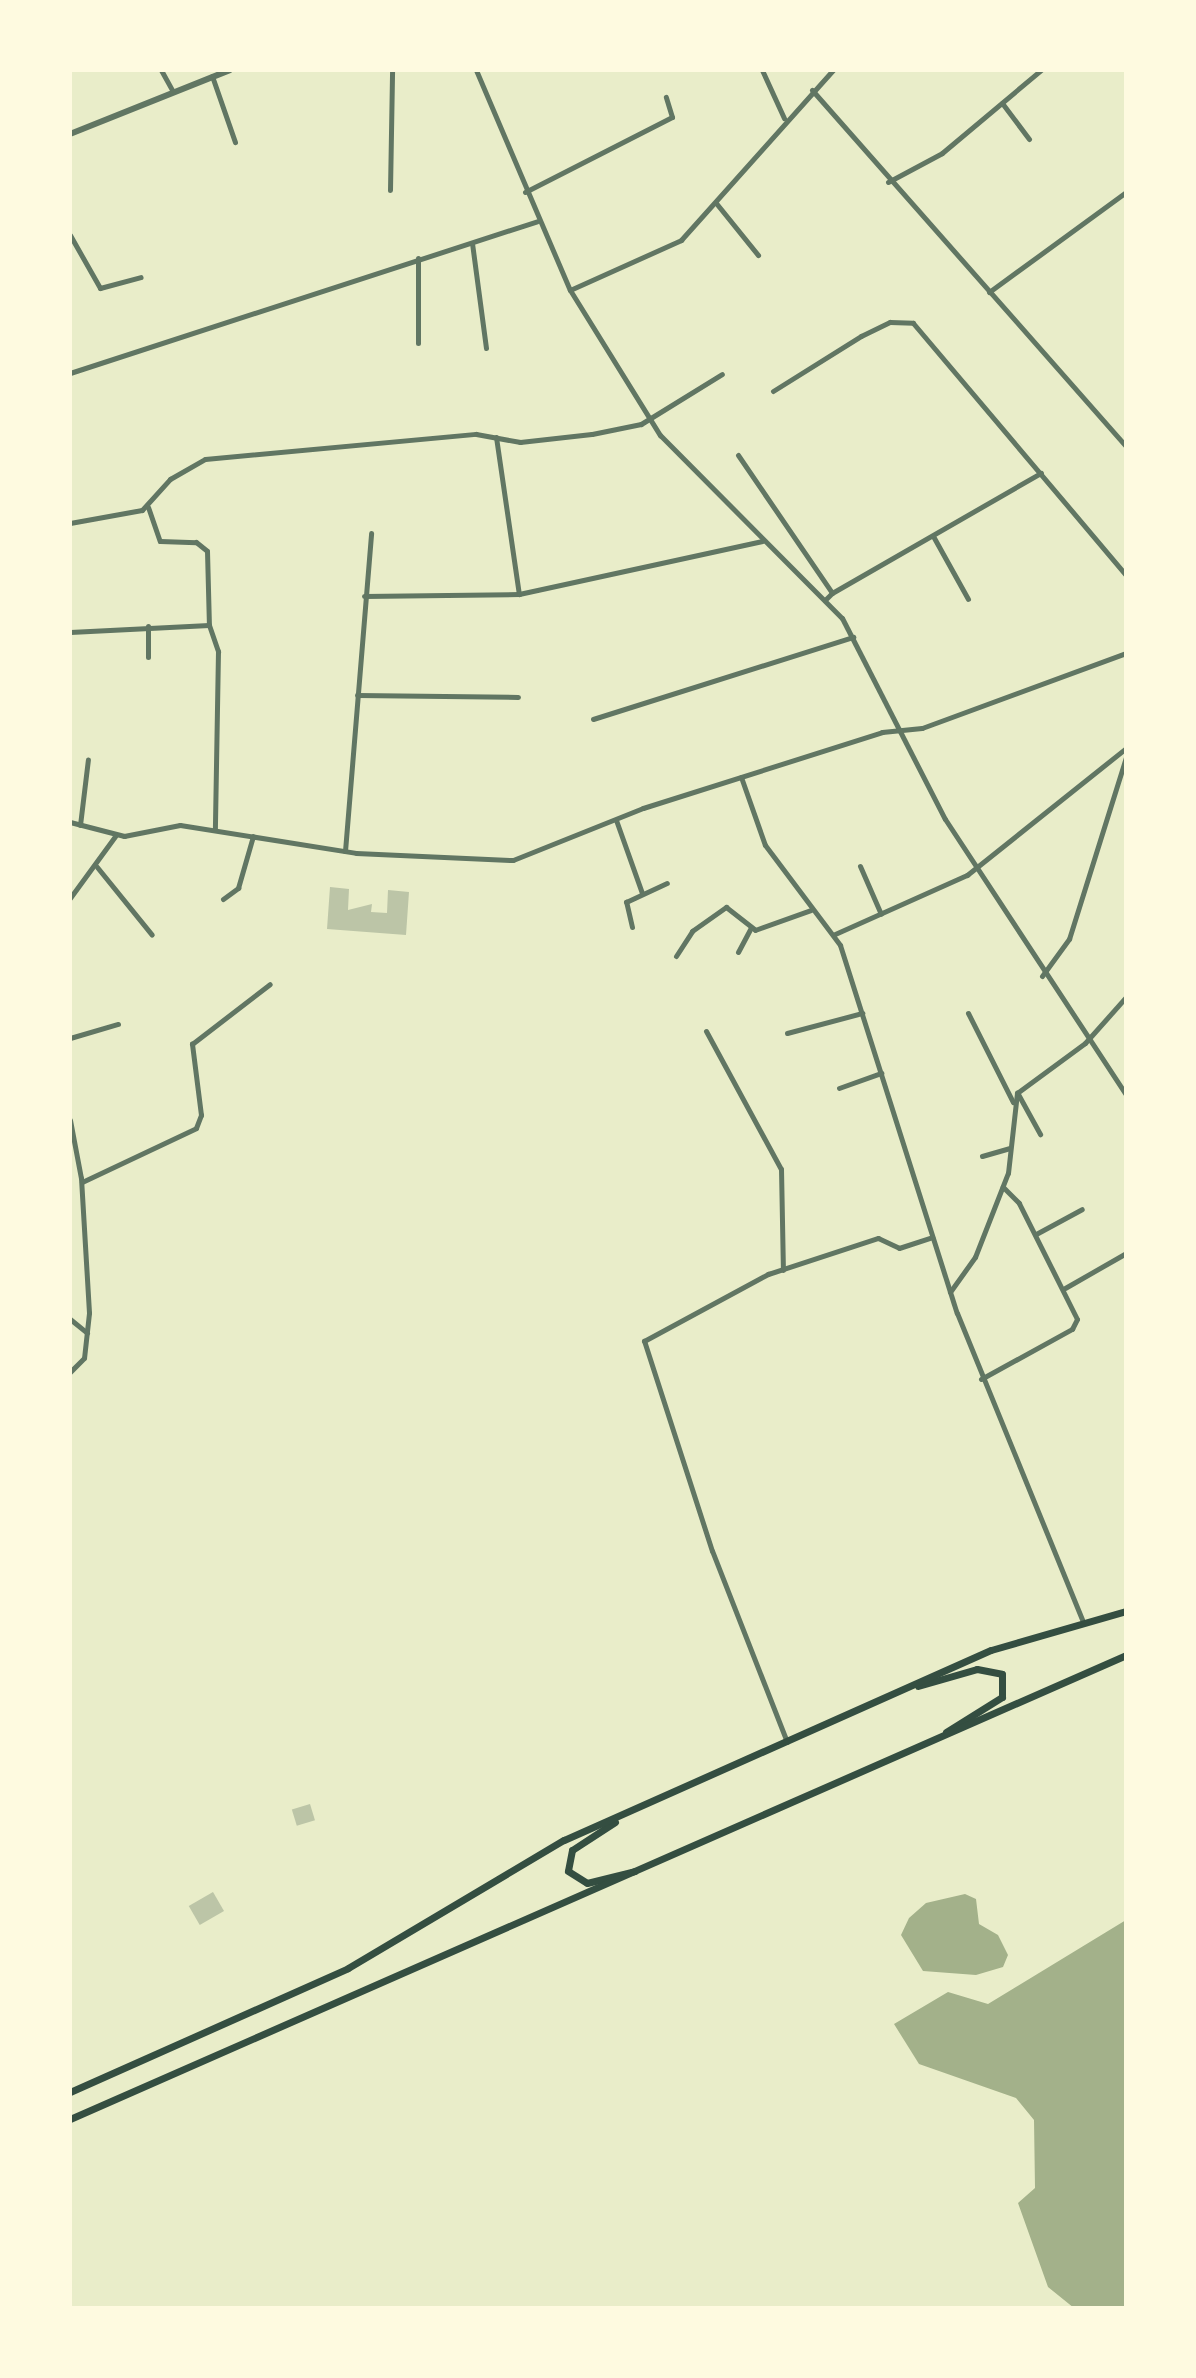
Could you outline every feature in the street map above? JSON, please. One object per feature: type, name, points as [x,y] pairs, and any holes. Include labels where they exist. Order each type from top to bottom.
[{"type":"main road","points":[[70,2092],[348,1968],[507,1868],[645,1805],[890,1694],[1082,1620],[1126,1611]]},
{"type":"main road","points":[[70,2119],[660,1864],[1126,1655]]},
{"type":"main road","points":[[890,1694],[989,1668],[1005,1682],[992,1705],[909,1753]]},
{"type":"main road","points":[[645,1805],[581,1843],[568,1856],[568,1871],[587,1883],[660,1864]]},
{"type":"street","points":[[161,70],[172,90]]},
{"type":"street","points":[[70,134],[172,90],[230,70]]},
{"type":"street","points":[[390,190],[392,70]]},
{"type":"street","points":[[476,70],[537,221],[570,290],[675,455],[825,600],[853,637],[975,869],[1042,976],[1091,1037],[1126,1095]]},
{"type":"street","points":[[762,70],[784,118]]},
{"type":"street","points":[[570,290],[670,247],[715,203],[784,118],[833,70]]},
{"type":"street","points":[[888,182],[942,153],[1041,70]]},
{"type":"street","points":[[212,76],[235,142]]},
{"type":"street","points":[[812,90],[888,182],[1126,446]]},
{"type":"street","points":[[525,192],[672,117],[666,97]]},
{"type":"street","points":[[1002,103],[1029,139]]},
{"type":"street","points":[[989,292],[1126,192]]},
{"type":"street","points":[[715,203],[758,255]]},
{"type":"street","points":[[70,373],[537,221]]},
{"type":"street","points":[[70,235],[100,288],[141,277]]},
{"type":"street","points":[[472,243],[486,348]]},
{"type":"street","points":[[418,258],[418,343]]},
{"type":"street","points":[[773,391],[861,336],[908,321],[1126,575]]},
{"type":"street","points":[[70,523],[148,507],[170,479],[205,459],[496,437],[555,440],[635,426],[722,374]]},
{"type":"street","points":[[496,437],[519,594]]},
{"type":"street","points":[[738,455],[832,593]]},
{"type":"street","points":[[825,600],[832,593],[1041,473]]},
{"type":"street","points":[[148,507],[160,541],[204,546],[209,625],[218,651],[215,829]]},
{"type":"street","points":[[345,851],[371,533]]},
{"type":"street","points":[[933,536],[968,599]]},
{"type":"street","points":[[364,596],[519,594],[762,541]]},
{"type":"street","points":[[70,632],[209,625]]},
{"type":"street","points":[[148,626],[148,657]]},
{"type":"street","points":[[593,719],[853,637]]},
{"type":"street","points":[[70,822],[116,835],[173,825],[345,851],[496,862],[539,854],[616,820],[741,777],[901,731],[1126,653]]},
{"type":"street","points":[[357,695],[518,697]]},
{"type":"street","points":[[835,934],[975,869],[1126,748]]},
{"type":"street","points":[[1042,976],[1069,939],[1126,757]]},
{"type":"street","points":[[80,825],[88,759]]},
{"type":"street","points":[[741,777],[765,845],[811,910],[835,934],[981,1379],[1082,1620]]},
{"type":"street","points":[[616,820],[642,893]]},
{"type":"street","points":[[70,898],[97,867],[116,835]]},
{"type":"street","points":[[223,899],[238,888],[253,836]]},
{"type":"street","points":[[860,866],[881,914]]},
{"type":"street","points":[[97,867],[152,935]]},
{"type":"street","points":[[632,927],[625,906],[642,893],[667,883]]},
{"type":"street","points":[[676,956],[720,909],[739,913],[750,929]]},
{"type":"street","points":[[738,952],[750,929],[811,910]]},
{"type":"street","points":[[82,1182],[196,1128],[201,1115],[192,1044],[270,984]]},
{"type":"street","points":[[950,1292],[975,1257],[1003,1187],[1013,1102],[1017,1093],[1091,1037],[1126,997]]},
{"type":"street","points":[[787,1033],[862,1013]]},
{"type":"street","points":[[968,1013],[1013,1102]]},
{"type":"street","points":[[70,1038],[118,1024]]},
{"type":"street","points":[[706,1031],[781,1169],[783,1270]]},
{"type":"street","points":[[839,1088],[881,1073]]},
{"type":"street","points":[[1017,1093],[1040,1134]]},
{"type":"street","points":[[70,1120],[82,1182],[87,1333],[84,1358],[70,1372]]},
{"type":"street","points":[[982,1156],[1010,1148]]},
{"type":"street","points":[[981,1379],[1077,1324],[1065,1288],[1036,1234],[1003,1187]]},
{"type":"street","points":[[1036,1234],[1082,1209]]},
{"type":"street","points":[[787,1743],[643,1348],[652,1331],[783,1270],[878,1238],[899,1248],[933,1236]]},
{"type":"street","points":[[1065,1288],[1126,1253]]},
{"type":"street","points":[[70,1319],[87,1333]]},
{"type":"shaded area","points":[[965,1894],[976,1899],[979,1924],[998,1935],[1008,1955],[1003,1967],[976,1975],[923,1971],[901,1935],[909,1918],[926,1903]]},
{"type":"shaded area","points":[[1126,1920],[1126,2308],[1074,2308],[1048,2287],[1018,2203],[1035,2188],[1034,2120],[1016,2098],[919,2064],[894,2024],[948,1992],[988,2004]]},
{"type":"building","points":[[330,887],[349,889],[348,910],[372,904],[371,912],[387,913],[388,890],[409,892],[406,935],[327,929]]},
{"type":"building","points":[[310,1804],[315,1820],[297,1826],[292,1810]]},
{"type":"building","points":[[213,1892],[224,1911],[200,1925],[189,1906]]}]
